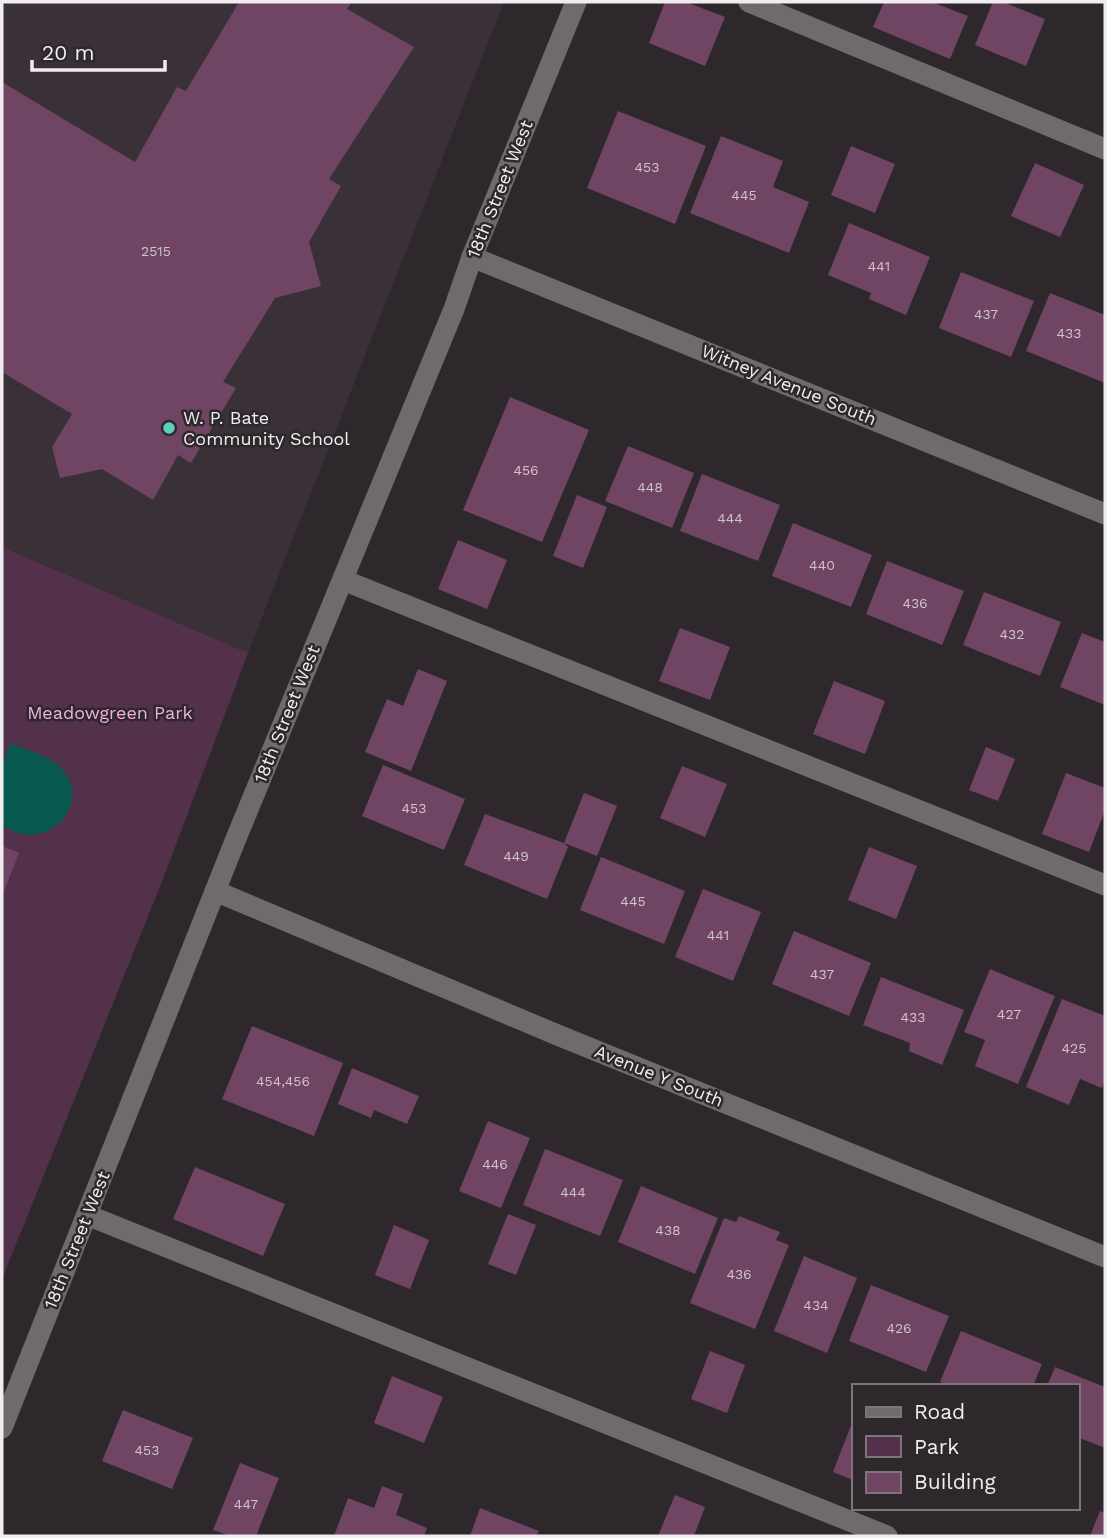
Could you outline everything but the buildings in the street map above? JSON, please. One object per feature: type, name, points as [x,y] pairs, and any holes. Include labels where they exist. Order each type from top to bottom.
[{"type":"street","name":"18th Street West","points":[[2,1427],[215,891],[454,309],[472,257],[576,2]]},
{"type":"street","points":[[749,2],[1105,149]]},
{"type":"street","name":"Witney Avenue South","points":[[472,257],[1105,514]]},
{"type":"street","points":[[343,580],[1105,885]]},
{"type":"street","name":"Avenue Y South","points":[[215,891],[573,1041],[1105,1257]]},
{"type":"street","points":[[87,1215],[887,1536]]},
{"type":"shaded area","name":"W. P. Bate Community School","points":[[2,2],[504,2],[248,653],[2,547]]},
{"type":"shaded area","points":[[10,743],[49,759],[69,778],[71,802],[59,823],[48,830],[36,834],[22,834],[2,826],[2,766]]},
{"type":"green space","name":"Meadowgreen Park","points":[[2,547],[248,653],[165,874],[2,1279]]},
{"type":"place","name":"W. P. Bate Community School","points":[[169,428]]}]
